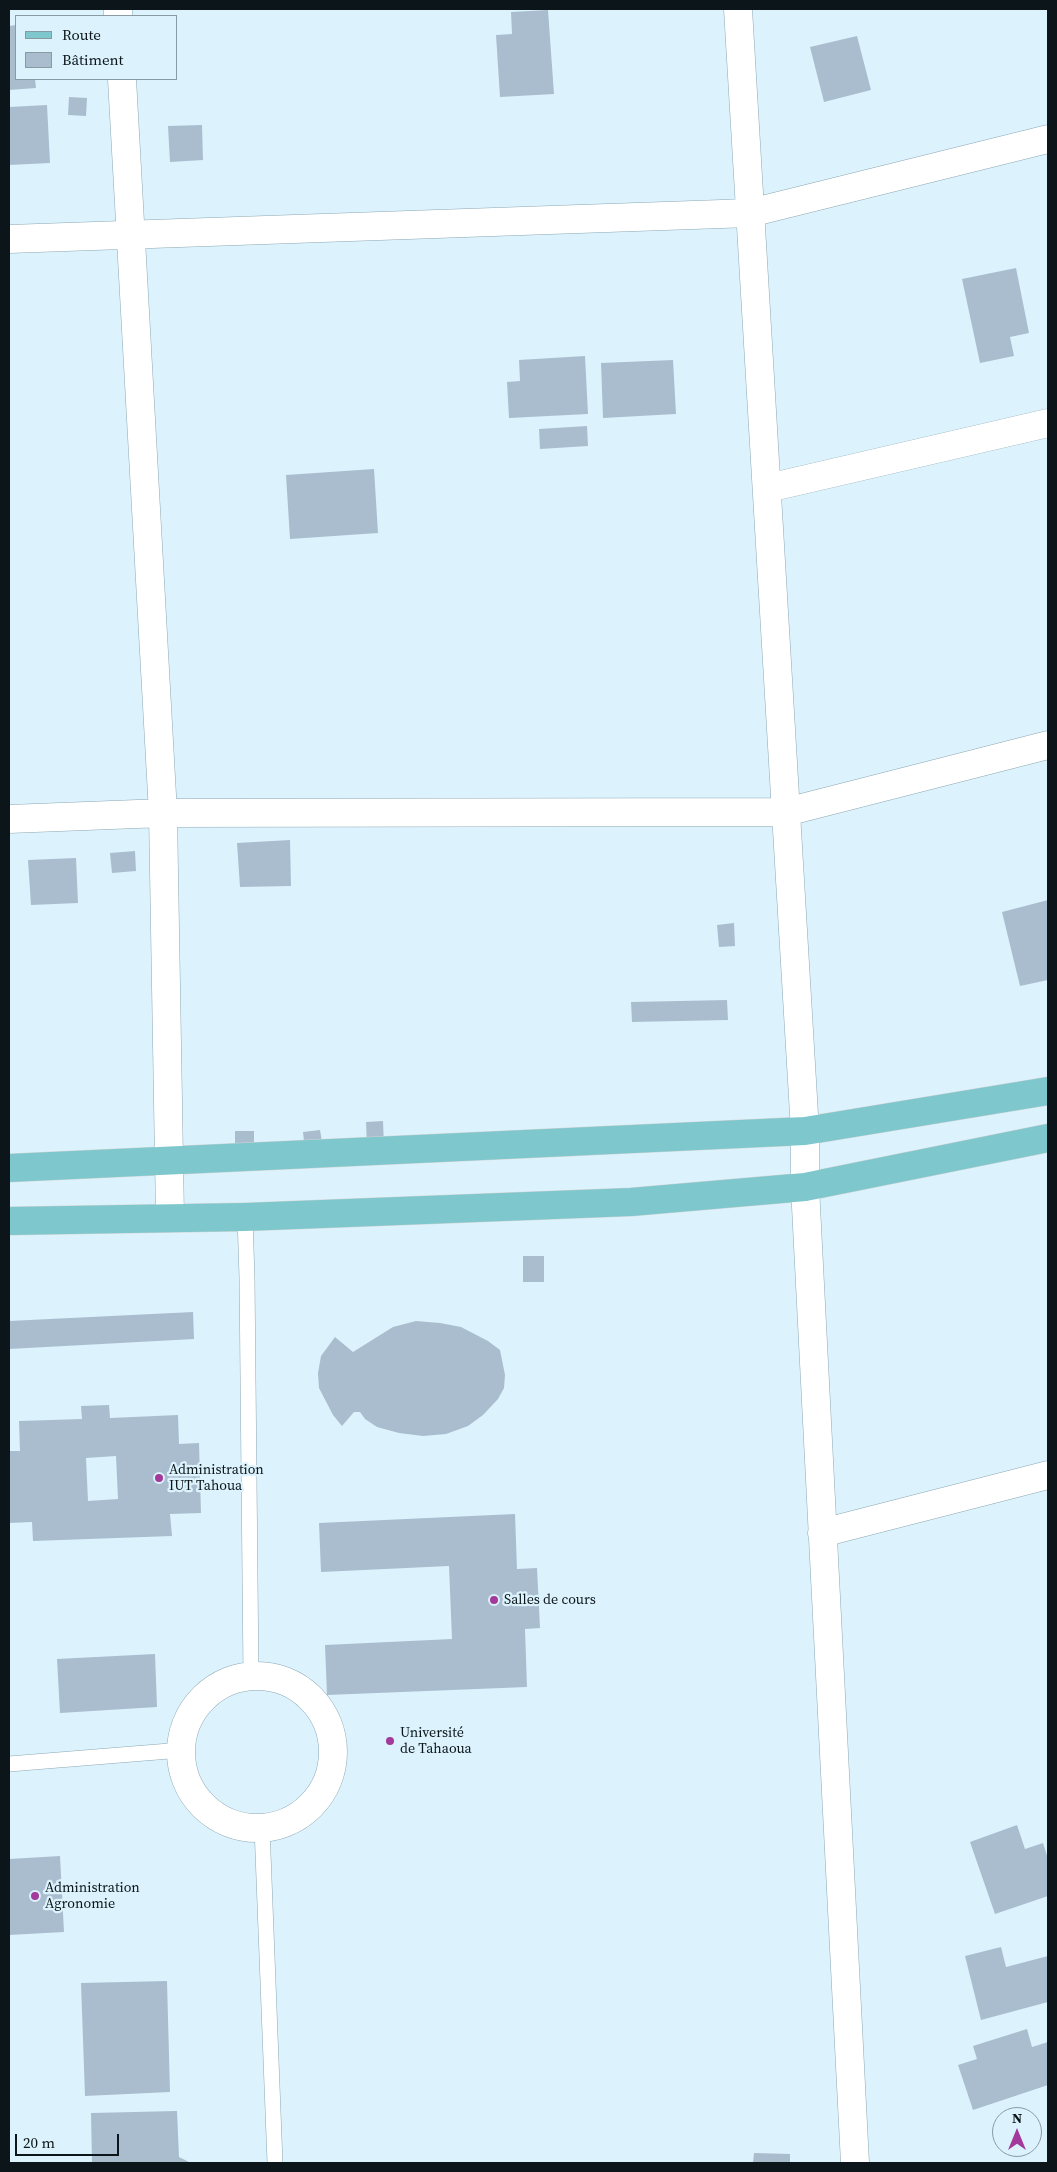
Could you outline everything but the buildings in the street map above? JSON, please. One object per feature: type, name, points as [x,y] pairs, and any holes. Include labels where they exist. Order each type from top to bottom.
[{"type":"main road","points":[[9,1168],[805,1131],[1048,1091]]},
{"type":"main road","points":[[9,1222],[170,1217],[244,1217],[630,1202],[805,1187],[1048,1138]]},
{"type":"street","points":[[738,9],[805,1131],[805,1187],[855,2163]]},
{"type":"street","points":[[122,80],[163,813],[170,1217]]},
{"type":"street","points":[[9,239],[750,213],[1048,139]]},
{"type":"street","points":[[768,488],[1048,423]]},
{"type":"street","points":[[9,819],[163,813],[786,812],[1048,745]]},
{"type":"street","points":[[822,1533],[1048,1475]]},
{"type":"street","points":[[251,1676],[276,1679],[299,1688],[318,1706],[330,1728],[334,1753],[329,1777],[317,1799],[299,1816],[275,1826],[250,1828],[226,1822],[205,1808],[189,1788],[182,1765],[182,1739],[190,1715],[206,1696],[226,1682],[251,1676]]},
{"type":"lane","points":[[244,1217],[247,1278],[251,1676]]},
{"type":"lane","points":[[9,1764],[182,1750]]},
{"type":"lane","points":[[262,1827],[275,2163]]},
{"type":"place","name":"Administration IUT Tahoua","points":[[159,1478]]},
{"type":"place","name":"Salles de cours","points":[[494,1600]]},
{"type":"place","name":"Université de Tahaoua","points":[[390,1741]]},
{"type":"place","name":"Administration Agronomie","points":[[35,1896]]}]
